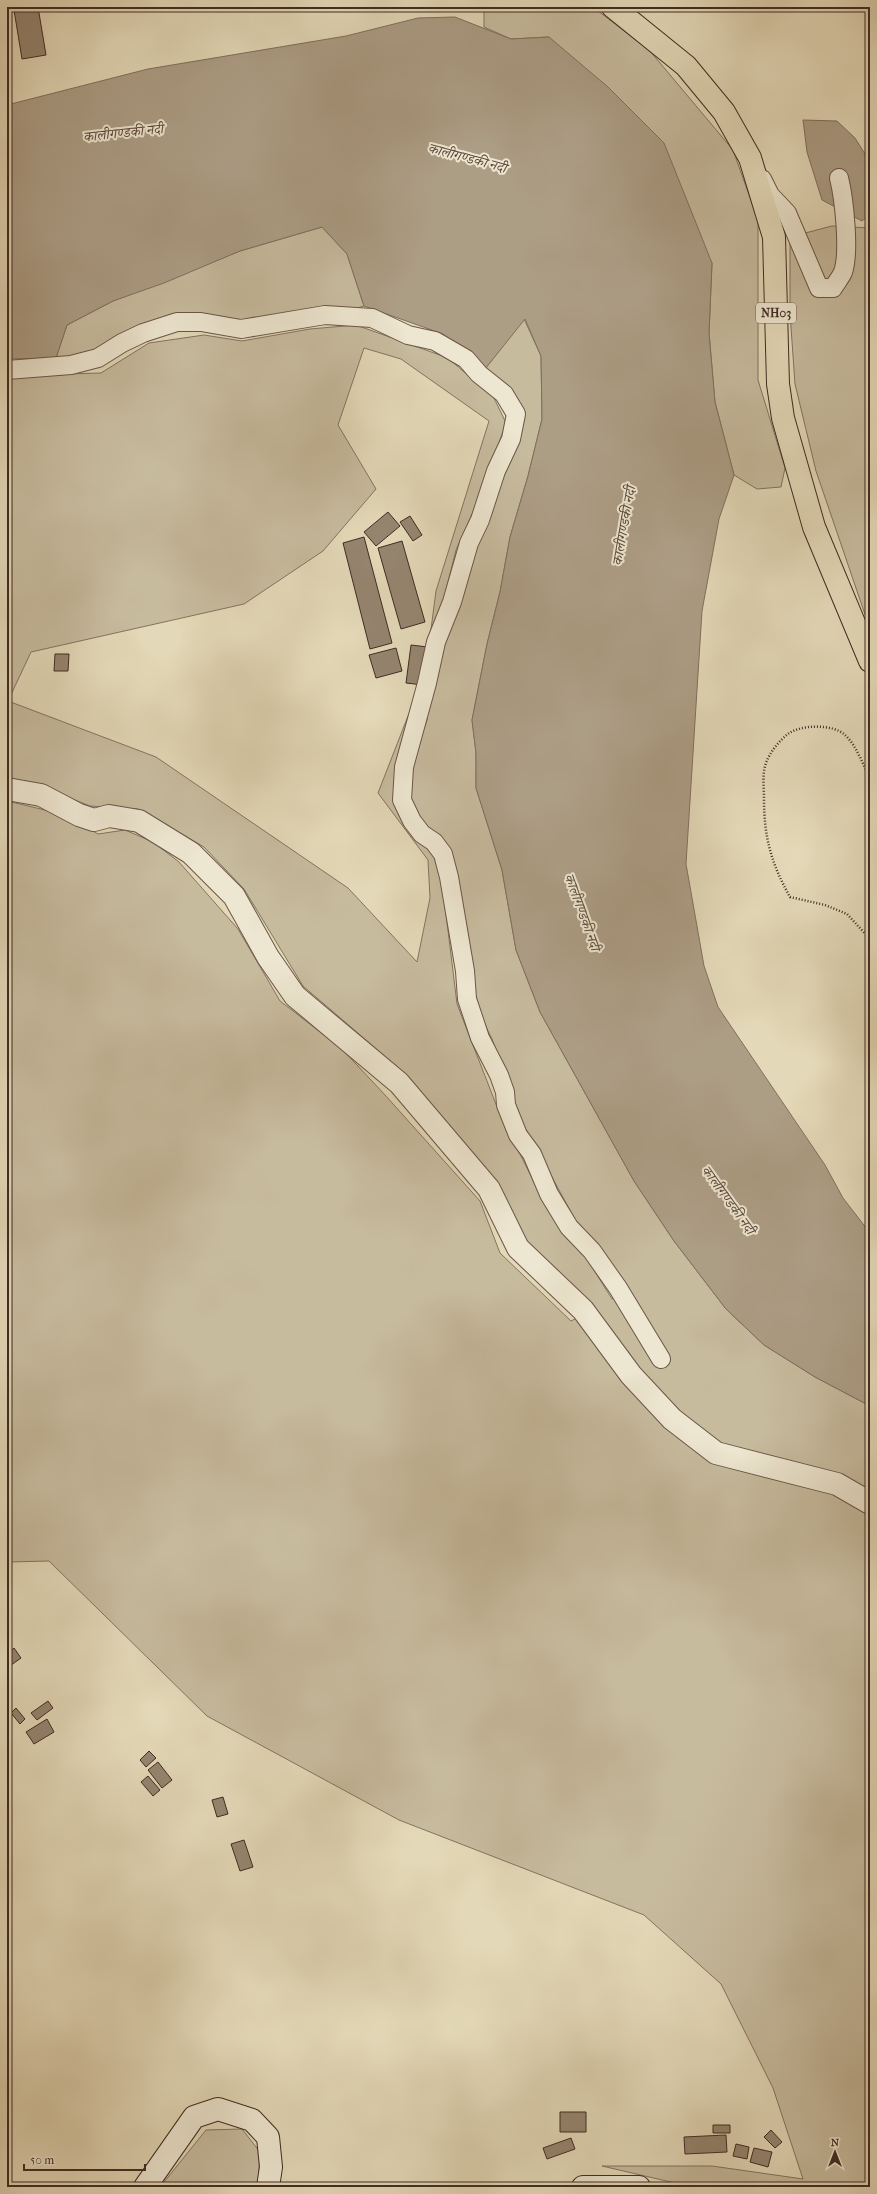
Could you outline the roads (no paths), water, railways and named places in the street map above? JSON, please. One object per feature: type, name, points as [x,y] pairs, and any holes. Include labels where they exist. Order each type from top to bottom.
[{"type":"highway","name":"NH03","points":[[613,7],[686,66],[724,112],[750,158],[774,237],[778,384],[783,418],[814,527],[870,661]]},
{"type":"street","points":[[750,158],[770,196],[787,213],[819,288],[833,288],[843,272],[845,234],[842,192],[839,178]]},
{"type":"street","points":[[7,370],[71,365],[98,358],[122,343],[143,333],[177,322],[201,322],[241,329],[324,315],[372,318],[408,335],[435,340],[466,359],[479,374],[504,394],[516,414],[511,439],[496,472],[480,520],[469,543],[452,602],[436,642],[428,683],[404,767],[402,800],[412,822],[422,834],[434,842],[443,854],[449,877],[465,971],[466,999],[480,1038],[499,1074],[505,1092],[506,1105],[518,1135],[532,1154],[549,1194],[569,1227],[592,1251],[618,1288],[660,1359]]},
{"type":"street","points":[[7,788],[41,795],[79,815],[94,820],[110,816],[139,822],[191,853],[234,896],[268,957],[295,996],[399,1083],[489,1189],[518,1248],[583,1310],[631,1375],[672,1419],[716,1453],[837,1484],[870,1503]]},
{"type":"street","points":[[145,2187],[194,2117],[218,2109],[252,2120],[268,2137],[271,2167],[268,2187]]},
{"type":"street","points":[[583,2187],[638,2187]]},
{"type":"water","name":"कालीगण्डकी नदी","points":[[455,17],[511,39],[549,37],[608,87],[664,143],[712,263],[709,333],[715,402],[734,475],[719,519],[702,611],[686,864],[704,966],[718,1007],[825,1165],[843,1198],[870,1233],[870,1406],[815,1377],[764,1345],[726,1309],[674,1241],[634,1181],[540,1012],[516,950],[502,870],[476,788],[476,753],[472,720],[487,644],[500,592],[510,537],[528,476],[542,419],[541,356],[525,319],[485,369],[443,334],[364,306],[347,254],[322,227],[240,251],[164,283],[113,301],[67,325],[56,358],[7,359],[7,105],[148,69],[346,36],[418,18]]},
{"type":"water","points":[[803,120],[837,121],[855,138],[870,162],[870,214],[862,221],[822,200],[807,152]]}]
